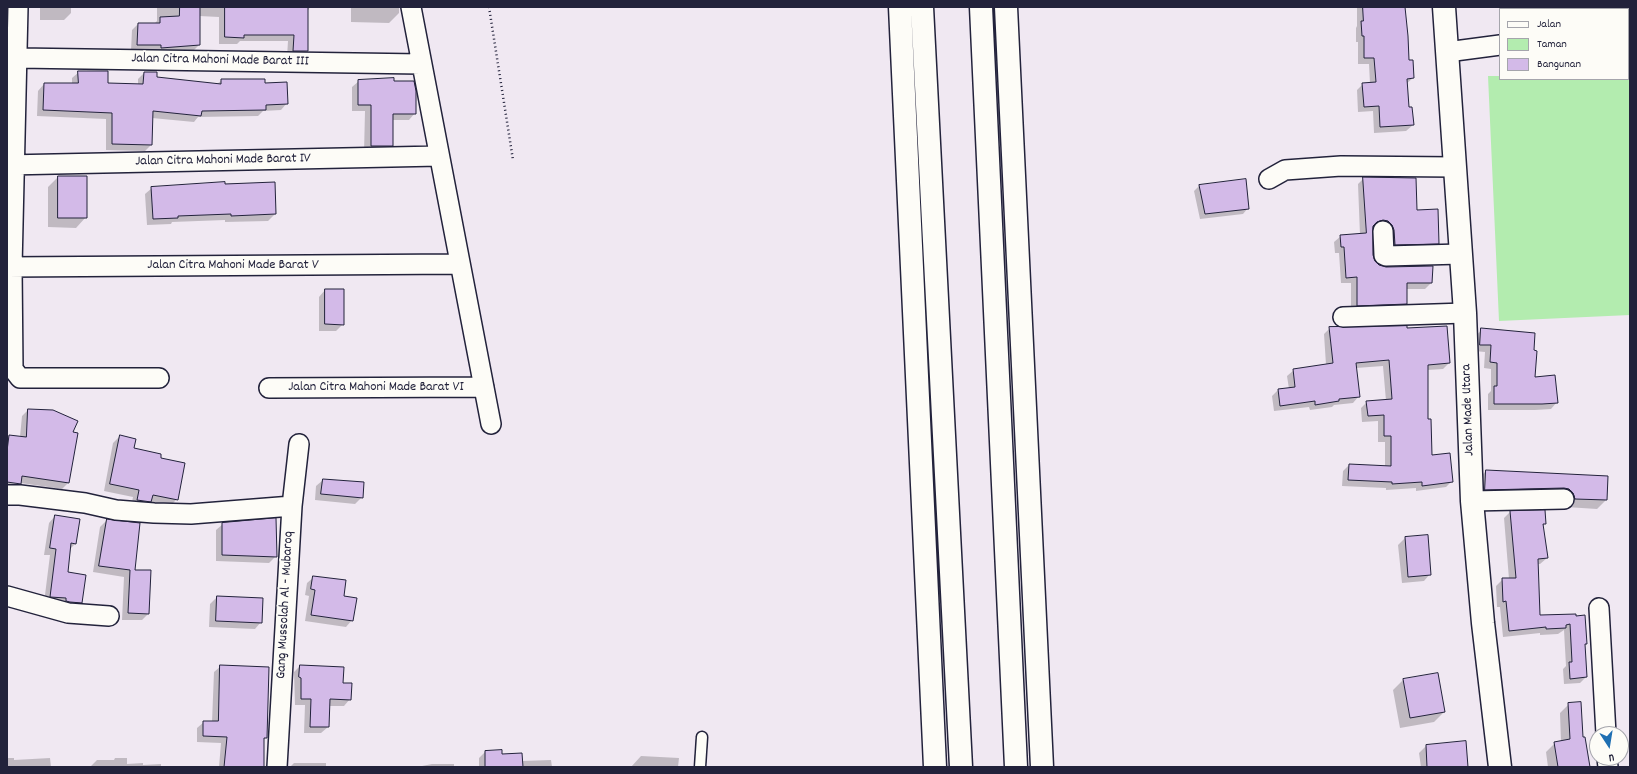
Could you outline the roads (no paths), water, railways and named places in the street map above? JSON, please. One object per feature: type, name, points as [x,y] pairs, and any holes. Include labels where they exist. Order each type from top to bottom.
[{"type":"main road","points":[[900,7],[935,767]]},
{"type":"main road","points":[[922,7],[961,767]]},
{"type":"main road","points":[[981,7],[1016,767]]},
{"type":"main road","points":[[1006,7],[1042,767]]},
{"type":"main road","name":"Jalan Made Utara","points":[[1444,7],[1465,313],[1472,501],[1483,623],[1500,767]]},
{"type":"street","points":[[18,7],[18,58],[11,165],[9,267],[13,369],[20,378],[158,378]]},
{"type":"street","points":[[411,7],[491,424]]},
{"type":"street","points":[[1447,52],[1499,45]]},
{"type":"street","name":"Jalan Citra Mahoni Made Barat III","points":[[18,58],[422,64]]},
{"type":"street","name":"Jalan Citra Mahoni Made Barat IV","points":[[11,165],[439,156]]},
{"type":"street","points":[[1269,179],[1285,170],[1341,166],[1455,167]]},
{"type":"street","points":[[1383,231],[1384,254],[1386,256],[1461,254]]},
{"type":"street","name":"Jalan Citra Mahoni Made Barat V","points":[[9,267],[460,264]]},
{"type":"street","points":[[1343,317],[1465,313]]},
{"type":"street","name":"Jalan Citra Mahoni Made Barat VI","points":[[269,388],[484,387]]},
{"type":"street","name":"Gang Mussolah Al - Mubaroq","points":[[277,767],[292,506],[299,444]]},
{"type":"street","points":[[7,495],[20,495],[85,503],[116,510],[154,513],[191,514],[292,506]]},
{"type":"street","points":[[1472,501],[1564,499]]},
{"type":"street","points":[[7,596],[68,613],[109,616]]},
{"type":"street","points":[[1599,608],[1606,726]]},
{"type":"lane","points":[[700,767],[702,737]]}]
